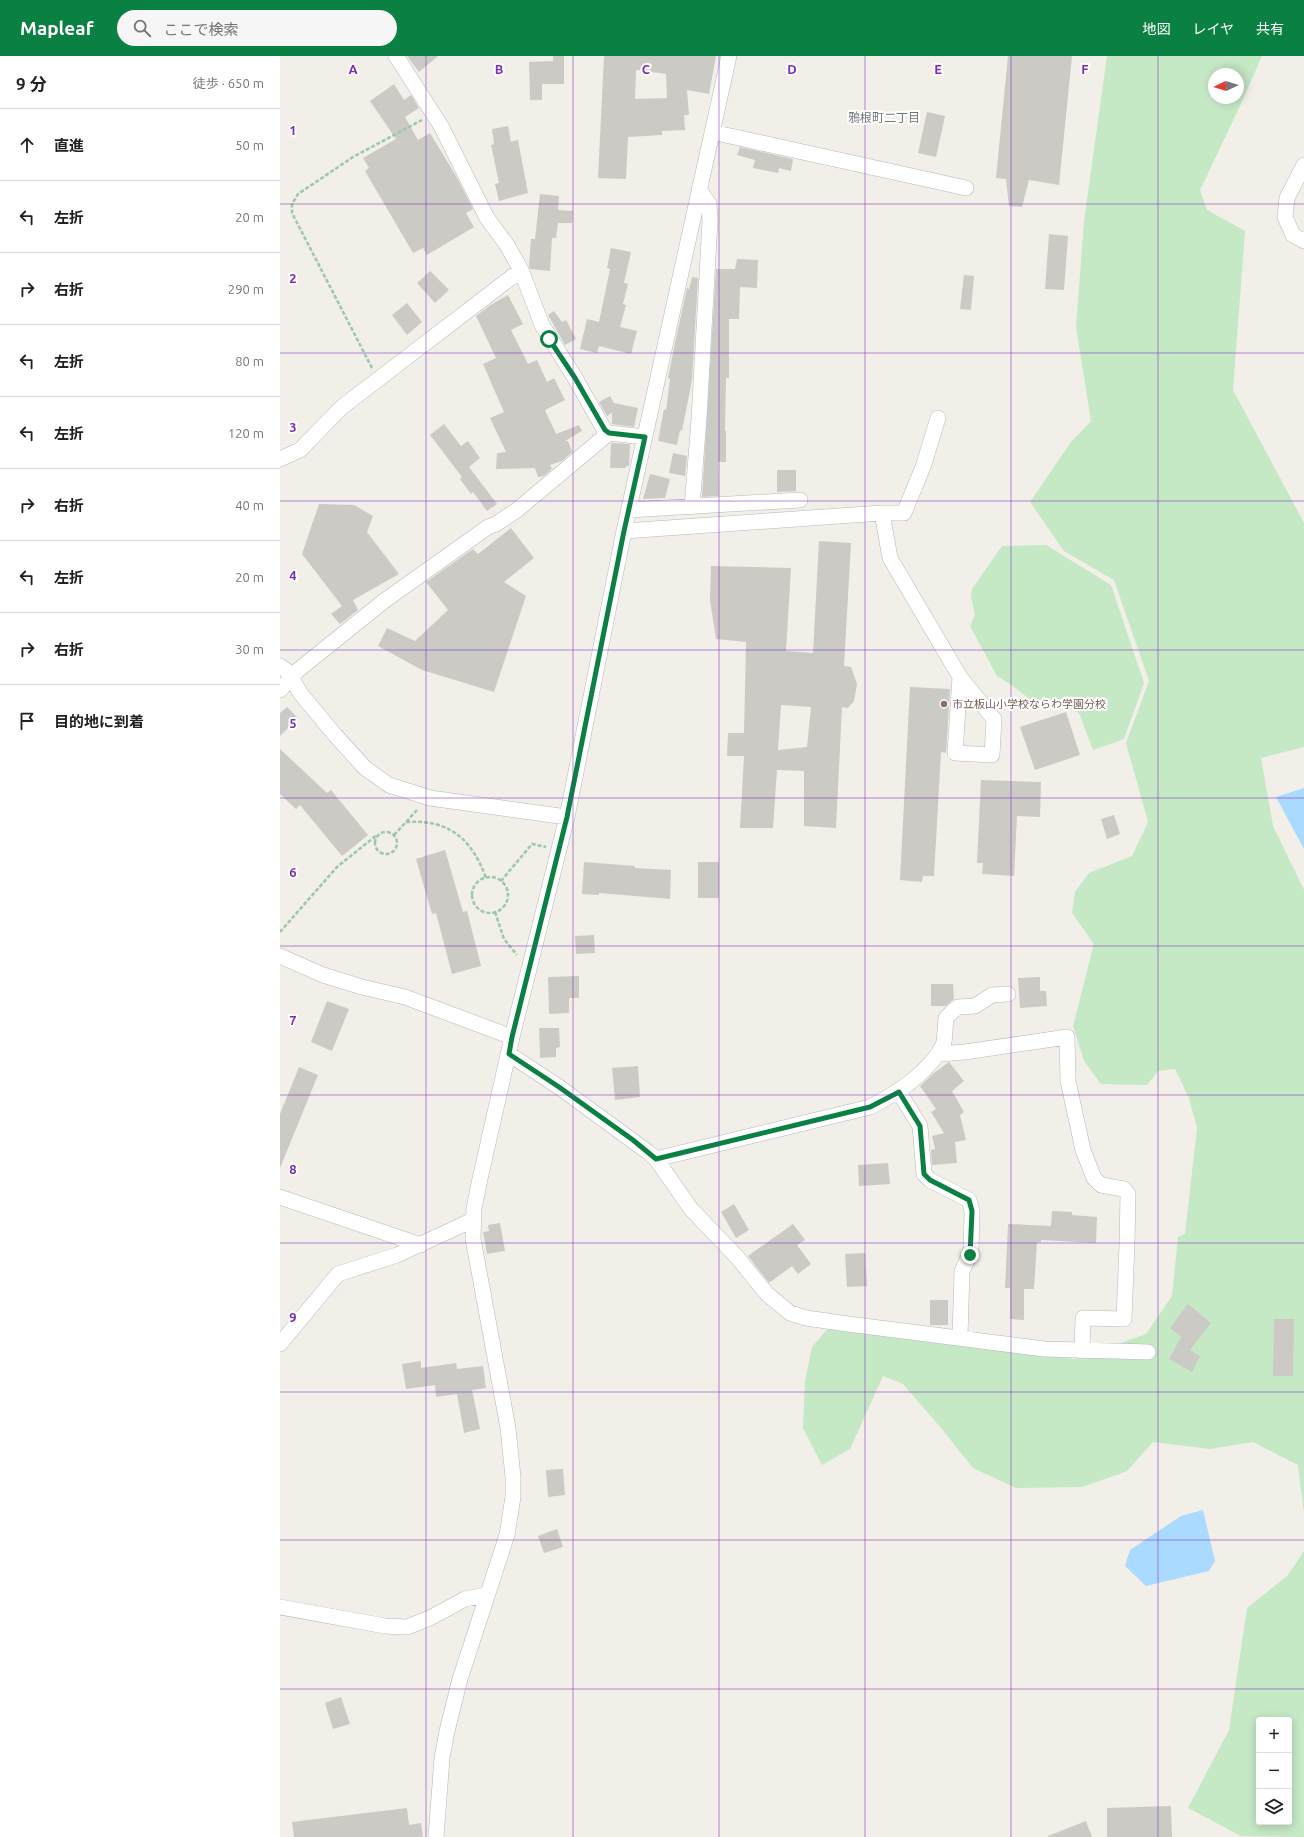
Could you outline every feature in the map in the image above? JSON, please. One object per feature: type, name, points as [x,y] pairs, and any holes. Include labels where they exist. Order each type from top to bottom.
[{"type":"street","points":[[396,56],[433,114],[487,218],[507,245],[521,270],[549,339],[575,378],[605,430],[609,433],[645,437]]},
{"type":"street","points":[[436,1837],[442,1758],[447,1731],[460,1679],[507,1535],[514,1498],[514,1476],[508,1428],[473,1239],[473,1220],[480,1179],[512,1037],[567,817],[624,531],[729,56]]},
{"type":"street","points":[[712,132],[966,188]]},
{"type":"street","points":[[1304,165],[1287,198],[1285,217],[1293,235],[1304,241]]},
{"type":"street","points":[[692,507],[699,419],[710,221],[709,204],[700,189]]},
{"type":"street","points":[[280,459],[300,450],[342,407],[378,381],[521,270]]},
{"type":"street","points":[[624,531],[882,513],[904,513],[923,467],[938,418]]},
{"type":"street","points":[[280,690],[297,671],[384,601],[488,527],[496,524],[517,510],[609,433]]},
{"type":"street","points":[[629,510],[800,500]]},
{"type":"street","points":[[882,513],[890,558],[960,677],[994,718],[992,755],[955,753],[960,677]]},
{"type":"street","points":[[280,666],[287,671],[301,694],[335,736],[366,768],[389,785],[430,798],[567,817]]},
{"type":"street","points":[[280,956],[323,975],[362,987],[405,997],[512,1037]]},
{"type":"street","points":[[656,1159],[870,1107],[899,1092],[928,1068],[944,1043],[946,1018],[958,1007],[974,1006],[992,995],[1008,994]]},
{"type":"street","points":[[938,1054],[965,1052],[1067,1037],[1068,1081],[1083,1150],[1094,1178],[1101,1185],[1124,1189],[1128,1194],[1124,1319],[1083,1318],[1082,1351]]},
{"type":"street","points":[[509,1054],[559,1087],[633,1140],[656,1159],[691,1209],[737,1257],[766,1293],[790,1313],[806,1318],[841,1323],[960,1337],[1044,1349],[1148,1352]]},
{"type":"street","points":[[899,1092],[920,1126],[924,1174],[930,1180],[969,1200],[972,1211],[971,1252],[962,1271],[960,1337]]},
{"type":"street","points":[[280,1197],[421,1245]]},
{"type":"street","points":[[280,1344],[338,1274],[397,1255],[473,1220]]},
{"type":"street","points":[[280,1607],[385,1626],[407,1627],[430,1618],[465,1599],[487,1595]]},
{"type":"path","points":[[378,381],[292,213],[292,204],[298,194],[352,157],[433,114]]},
{"type":"path","points":[[394,835],[418,809]]},
{"type":"path","points":[[406,822],[436,824],[455,832],[471,847],[478,857],[486,878]]},
{"type":"path","points":[[280,932],[337,867],[377,835],[387,831],[394,835],[397,842],[393,852],[385,854],[378,852],[374,845],[377,835]]},
{"type":"path","points":[[501,881],[532,844],[547,848]]},
{"type":"path","points":[[486,878],[495,878],[501,881],[507,891],[508,897],[503,908],[495,912],[486,913],[481,910],[473,900],[474,888],[478,883],[486,878]]},
{"type":"path","points":[[495,912],[504,938],[520,958]]},
{"type":"green space","points":[[1107,56],[1262,56],[1244,97],[1244,68],[1208,68],[1208,104],[1241,104],[1200,190],[1207,210],[1245,231],[1233,390],[1304,523],[1304,747],[1261,758],[1273,826],[1304,890],[1304,1513],[1298,1465],[1253,1442],[1210,1449],[1153,1442],[1127,1471],[1082,1487],[1016,1488],[973,1468],[903,1384],[883,1376],[850,1449],[822,1465],[803,1428],[805,1381],[812,1347],[830,1326],[1074,1359],[1146,1334],[1172,1296],[1178,1237],[1185,1234],[1197,1128],[1189,1098],[1175,1069],[1158,1071],[1147,1085],[1101,1084],[1084,1061],[1073,1026],[1094,944],[1072,913],[1075,892],[1089,873],[1132,856],[1148,822],[1126,743],[1149,681],[1114,580],[1064,551],[1030,502],[1071,442],[1091,421],[1076,327],[1084,221]]},
{"type":"green space","points":[[1046,545],[1111,585],[1144,683],[1124,739],[1093,750],[1079,713],[1059,702],[1043,709],[997,676],[970,626],[975,615],[971,597],[972,589],[1002,546]]},
{"type":"green space","points":[[1304,1551],[1304,1837],[1241,1836],[1188,1808],[1229,1730],[1247,1608],[1288,1575]]},
{"type":"water","points":[[1304,788],[1304,849],[1276,797]]},
{"type":"water","points":[[1203,1510],[1215,1561],[1209,1571],[1146,1586],[1125,1566],[1130,1550],[1181,1516]]},
{"type":"building","points":[[407,56],[438,56],[419,72]]},
{"type":"building","points":[[553,56],[564,56],[564,84],[542,84],[542,100],[530,100],[529,62],[553,61]]},
{"type":"building","points":[[604,56],[716,56],[709,94],[687,90],[689,115],[684,115],[685,130],[662,131],[662,135],[628,137],[626,179],[598,178]],"holes":[[[636,70],[666,74],[667,98],[635,99]]]},
{"type":"building","points":[[1008,56],[1072,56],[1059,185],[1029,180],[1022,207],[1009,206],[1006,179],[996,178]]},
{"type":"building","points":[[394,84],[404,100],[411,95],[419,108],[405,117],[418,140],[430,133],[456,176],[473,209],[466,213],[474,227],[427,255],[423,248],[413,253],[365,171],[369,168],[363,158],[396,139],[370,101]]},
{"type":"building","points":[[927,112],[945,116],[936,157],[918,153]]},
{"type":"building","points":[[508,126],[511,142],[518,140],[528,193],[499,201],[495,184],[499,183],[491,145],[494,144],[492,129]]},
{"type":"building","points":[[740,147],[793,159],[791,171],[779,168],[778,173],[753,168],[755,160],[737,155]]},
{"type":"building","points":[[540,194],[559,196],[558,210],[573,211],[572,223],[558,223],[556,238],[552,238],[550,271],[530,269],[529,266],[531,239],[535,239]]},
{"type":"building","points":[[1049,234],[1068,236],[1064,290],[1045,289]]},
{"type":"building","points":[[611,248],[631,252],[624,283],[628,284],[623,304],[626,305],[620,327],[637,331],[631,354],[599,346],[597,353],[580,349],[587,319],[599,322],[610,269],[607,268]]},
{"type":"building","points":[[737,259],[758,260],[757,288],[740,287],[739,319],[729,319],[729,378],[726,378],[726,462],[718,462],[719,496],[702,497],[716,269],[735,269]]},
{"type":"building","points":[[430,271],[449,290],[435,303],[417,283]]},
{"type":"building","points":[[964,275],[974,276],[971,310],[960,309]]},
{"type":"building","points":[[692,277],[698,278],[692,380],[682,431],[680,430],[677,445],[658,441],[664,409],[666,410],[670,379],[668,378],[676,338],[687,288],[689,289]]},
{"type":"building","points":[[508,295],[523,324],[511,330],[528,364],[537,360],[547,382],[554,378],[565,400],[545,410],[556,434],[579,425],[582,431],[565,441],[568,441],[572,452],[562,461],[550,465],[552,469],[544,476],[538,477],[535,468],[496,469],[497,453],[506,452],[490,418],[504,412],[483,364],[496,358],[476,316],[492,304]]},
{"type":"building","points":[[407,303],[422,322],[407,335],[392,315]]},
{"type":"building","points":[[554,311],[562,322],[566,320],[576,339],[565,345],[548,315]]},
{"type":"building","points":[[610,396],[614,403],[638,408],[634,427],[612,424],[612,413],[607,416],[599,402]]},
{"type":"building","points":[[444,424],[461,446],[468,441],[480,458],[469,467],[497,504],[487,511],[473,492],[471,494],[460,479],[462,477],[430,435]]},
{"type":"building","points":[[611,443],[630,444],[629,466],[626,466],[626,468],[610,468]]},
{"type":"building","points":[[673,453],[687,456],[685,476],[669,473]]},
{"type":"building","points":[[777,470],[796,470],[796,491],[777,492]]},
{"type":"building","points":[[650,474],[670,479],[665,498],[643,499]]},
{"type":"building","points":[[319,504],[354,505],[373,516],[367,532],[399,574],[353,600],[358,610],[340,624],[331,614],[342,606],[302,554]]},
{"type":"building","points":[[511,528],[534,558],[504,582],[526,596],[494,692],[422,670],[378,646],[387,628],[415,641],[448,610],[426,582],[473,549],[478,554]]},
{"type":"building","points":[[819,541],[851,543],[844,666],[851,667],[857,684],[854,701],[848,708],[842,707],[836,828],[804,826],[804,771],[777,770],[773,828],[740,828],[744,756],[727,756],[728,733],[744,733],[746,642],[716,639],[710,600],[711,566],[791,568],[786,651],[813,653]],"holes":[[[781,705],[811,707],[807,747],[778,750]]]},
{"type":"building","points":[[910,687],[950,689],[946,753],[941,752],[934,876],[923,876],[922,882],[900,880]]},
{"type":"building","points":[[287,707],[298,718],[280,736],[280,713]]},
{"type":"building","points":[[1066,712],[1080,755],[1035,770],[1020,727]]},
{"type":"building","points":[[280,749],[327,793],[331,790],[368,835],[342,856],[300,805],[296,809],[280,794]]},
{"type":"building","points":[[981,780],[1041,782],[1040,817],[1017,816],[1014,876],[982,874],[983,863],[977,863]]},
{"type":"building","points":[[1114,815],[1120,834],[1107,839],[1101,819]]},
{"type":"building","points":[[445,850],[463,912],[467,911],[481,966],[452,974],[436,913],[432,914],[416,859]]},
{"type":"building","points":[[584,862],[635,866],[635,868],[671,870],[670,899],[599,893],[599,895],[582,894]]},
{"type":"building","points":[[698,862],[719,862],[719,898],[698,898]]},
{"type":"building","points":[[594,935],[595,953],[576,954],[575,936]]},
{"type":"building","points":[[579,976],[579,998],[569,998],[569,1013],[549,1014],[548,977]]},
{"type":"building","points":[[1040,977],[1040,991],[1046,991],[1047,1006],[1020,1008],[1018,978]]},
{"type":"building","points":[[931,984],[953,984],[954,999],[946,1006],[931,1006]]},
{"type":"building","points":[[327,1001],[349,1009],[332,1051],[311,1042]]},
{"type":"building","points":[[539,1028],[559,1028],[560,1047],[556,1048],[556,1057],[540,1058]]},
{"type":"building","points":[[949,1062],[964,1081],[952,1091],[964,1112],[960,1115],[966,1140],[955,1142],[957,1163],[932,1165],[931,1150],[935,1149],[932,1136],[944,1133],[931,1112],[936,1109],[920,1086]]},
{"type":"building","points":[[638,1066],[640,1097],[615,1100],[612,1068]]},
{"type":"building","points":[[299,1067],[318,1075],[280,1168],[280,1114]]},
{"type":"building","points":[[888,1163],[890,1184],[859,1186],[858,1165]]},
{"type":"building","points":[[734,1204],[749,1230],[736,1238],[721,1212]]},
{"type":"building","points":[[1052,1211],[1072,1212],[1072,1215],[1097,1217],[1096,1243],[1041,1240],[1041,1242],[1037,1242],[1034,1289],[1024,1289],[1024,1320],[1010,1319],[1010,1288],[1005,1288],[1008,1224],[1051,1226]]},
{"type":"building","points":[[500,1223],[505,1251],[487,1254],[483,1232],[489,1231],[488,1225]]},
{"type":"building","points":[[793,1224],[805,1240],[797,1245],[811,1264],[798,1274],[792,1266],[769,1283],[748,1256]]},
{"type":"building","points":[[865,1253],[867,1286],[847,1287],[845,1254]]},
{"type":"building","points":[[930,1300],[948,1300],[948,1325],[930,1325]]},
{"type":"building","points":[[1188,1304],[1211,1323],[1190,1350],[1200,1356],[1192,1372],[1169,1359],[1181,1337],[1170,1328]]},
{"type":"building","points":[[1274,1319],[1294,1319],[1293,1376],[1273,1376]]},
{"type":"building","points":[[421,1361],[421,1368],[456,1363],[457,1369],[483,1366],[486,1388],[472,1390],[480,1429],[464,1433],[457,1394],[436,1397],[435,1385],[406,1389],[402,1364]]},
{"type":"building","points":[[563,1469],[565,1495],[548,1497],[546,1470]]},
{"type":"building","points":[[557,1529],[563,1547],[544,1553],[538,1536]]},
{"type":"building","points":[[341,1697],[350,1724],[333,1729],[325,1703]]},
{"type":"building","points":[[1171,1806],[1172,1837],[1107,1837],[1107,1808]]},
{"type":"building","points":[[407,1808],[409,1825],[421,1823],[423,1837],[294,1837],[292,1822]]},
{"type":"building","points":[[1086,1821],[1092,1837],[1048,1837],[1048,1836]]},
{"type":"place","name":"市立板山小学校ならわ学園分校","points":[[944,704]]},
{"type":"district","name":"鴉根町二丁目","points":[[884,117]]},
{"type":"route","points":[[549,339],[575,378],[605,430],[609,433],[645,437],[624,531],[567,817],[509,1054],[559,1087],[633,1140],[656,1159],[870,1107],[899,1092],[920,1126],[924,1174],[930,1180],[969,1200],[972,1211],[970,1255]]}]
